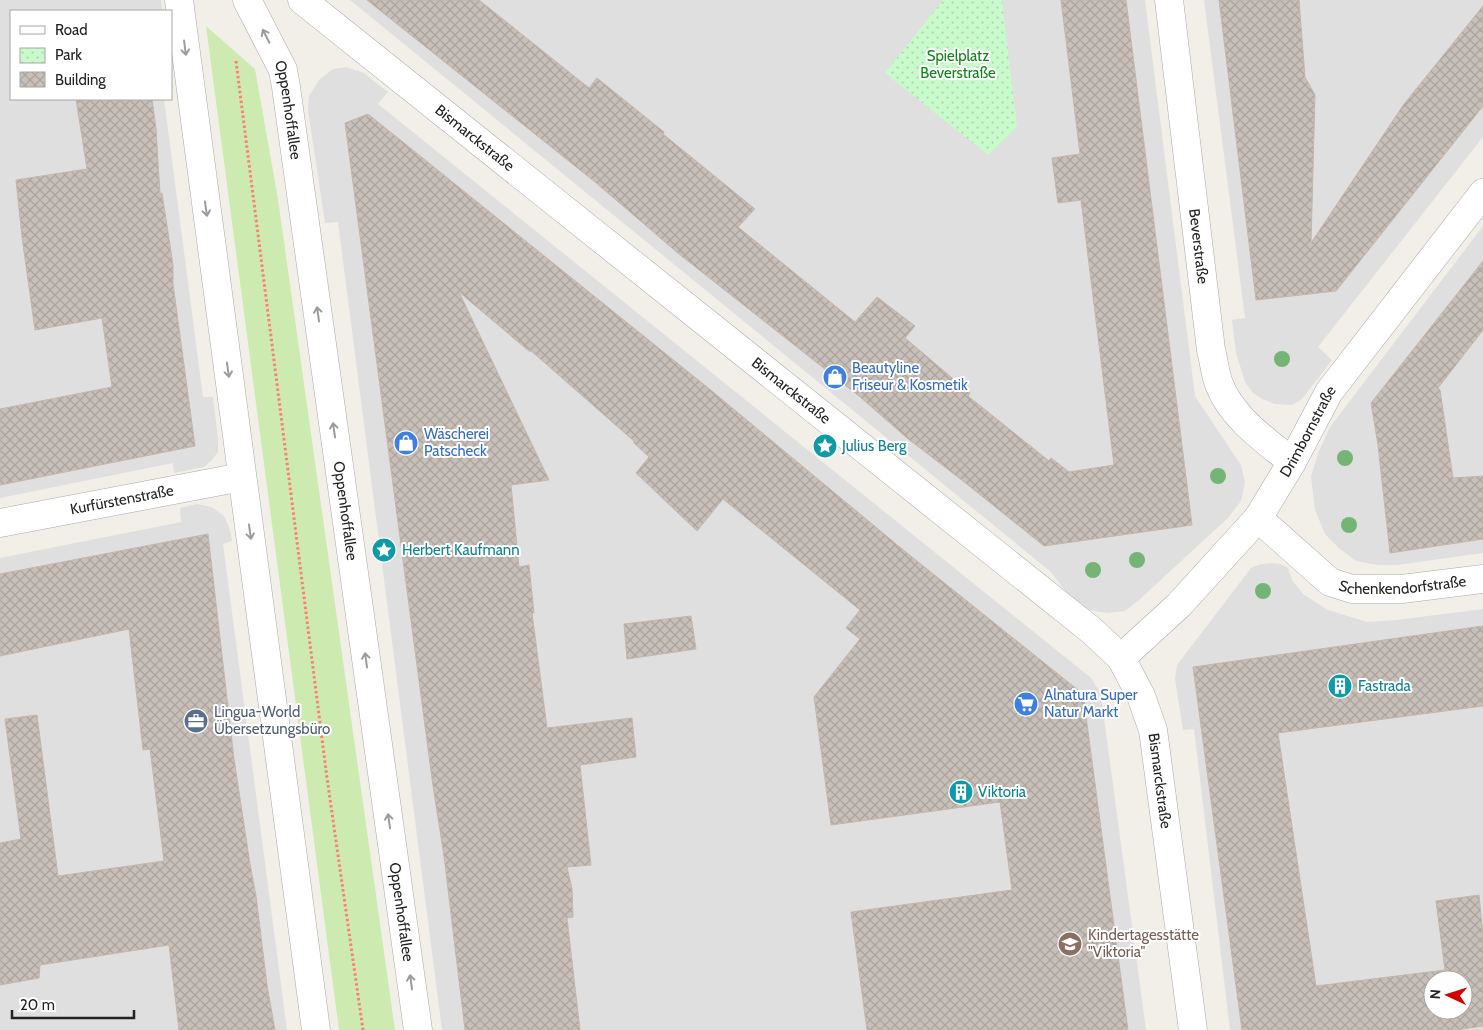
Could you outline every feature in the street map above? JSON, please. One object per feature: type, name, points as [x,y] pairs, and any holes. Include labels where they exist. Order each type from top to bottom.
[{"type":"street","points":[[178,0],[316,1030]]},
{"type":"street","name":"Oppenhoffallee","points":[[247,0],[283,70],[286,87],[418,1030]]},
{"type":"street","name":"Bismarckstraße","points":[[302,0],[1091,630],[1121,658],[1141,696],[1153,730],[1193,1030]]},
{"type":"street","name":"Beverstraße","points":[[1168,0],[1211,350],[1219,384],[1232,410],[1292,462]]},
{"type":"street","name":"Drimbornstraße","points":[[1121,658],[1179,605],[1258,518],[1292,462],[1329,392],[1483,193]]},
{"type":"street","name":"Kurfürstenstraße","points":[[0,523],[242,477]]},
{"type":"street","name":"Schenkendorfstraße","points":[[1258,518],[1330,582],[1352,589],[1402,589],[1483,579]]},
{"type":"path","points":[[236,54],[327,778],[363,1030]]},
{"type":"shaded area","points":[[0,0],[161,0],[162,10],[10,10],[10,100],[164,100],[203,397],[213,397],[218,452],[204,467],[174,473],[173,463],[0,498]]},
{"type":"shaded area","points":[[350,0],[1145,0],[1195,396],[1241,465],[1245,482],[1241,501],[1228,518],[1125,611],[1107,613],[1089,610],[1073,601],[1051,572]]},
{"type":"shaded area","points":[[1204,0],[1483,0],[1483,137],[1318,347],[1332,360],[1302,399],[1292,405],[1275,404],[1253,393],[1245,382],[1236,353],[1232,320],[1245,318]]},
{"type":"shaded area","points":[[346,67],[364,73],[388,92],[378,104],[1091,678],[1101,694],[1146,1030],[442,1030],[338,222],[325,223],[308,110],[309,96],[319,80],[333,69]]},
{"type":"shaded area","points":[[1483,226],[1483,553],[1397,565],[1378,565],[1356,561],[1325,534],[1315,510],[1311,476],[1319,451],[1330,427]]},
{"type":"shaded area","points":[[197,504],[212,507],[224,516],[232,541],[223,544],[287,1030],[0,1030],[0,558],[181,522],[180,508]]},
{"type":"shaded area","points":[[1261,564],[1280,564],[1288,568],[1292,580],[1303,594],[1328,610],[1367,622],[1483,609],[1483,1030],[1230,1030],[1194,729],[1183,730],[1175,679],[1177,665],[1251,568]]},
{"type":"green space","name":"Spielplatz Beverstraße","points":[[943,0],[1002,0],[1017,127],[988,155],[885,73]]},
{"type":"green space","points":[[206,26],[255,69],[278,199],[395,1030],[339,1030]]},
{"type":"building","points":[[367,0],[479,0],[589,88],[597,78],[755,209],[738,227],[855,322],[877,297],[915,326],[905,338],[970,393],[968,396],[1049,461],[1051,458],[1069,472],[1114,465],[1081,200],[1058,203],[1052,158],[1080,154],[1061,0],[1126,0],[1192,525],[1044,546],[907,438],[859,396],[679,254],[595,182]]},
{"type":"building","points":[[1219,0],[1299,0],[1305,77],[1315,95],[1311,243],[1404,104],[1483,6],[1483,106],[1336,291],[1256,300]]},
{"type":"building","points":[[76,100],[152,100],[160,194],[162,193],[173,265],[173,284],[195,446],[0,485],[0,409],[112,387],[102,318],[35,330],[22,237],[16,180],[87,169]]},
{"type":"building","points":[[368,114],[707,387],[907,553],[1083,694],[1128,1030],[867,1030],[851,912],[1012,890],[1000,802],[831,825],[814,697],[860,639],[846,628],[860,610],[723,499],[697,531],[636,473],[649,457],[633,442],[635,442],[529,349],[530,352],[459,292],[549,480],[511,485],[519,567],[529,565],[534,613],[532,613],[547,728],[632,718],[636,757],[580,765],[591,865],[567,867],[572,889],[573,917],[567,918],[580,1030],[465,1030],[444,856],[433,786],[345,123]]},
{"type":"building","points":[[1483,261],[1483,330],[1438,388],[1440,390],[1453,478],[1483,476],[1483,539],[1390,553],[1378,445],[1371,403]]},
{"type":"building","points":[[208,534],[234,759],[275,1030],[179,1030],[169,945],[40,965],[39,978],[0,985],[0,843],[21,839],[5,719],[37,715],[58,876],[164,861],[150,749],[143,750],[129,629],[0,656],[0,574]]},
{"type":"building","points":[[691,616],[696,649],[627,659],[624,624]]},
{"type":"building","points":[[1483,626],[1483,706],[1278,733],[1316,986],[1423,973],[1423,1020],[1473,1020],[1473,970],[1445,970],[1436,901],[1479,895],[1483,935],[1483,1026],[1456,1030],[1242,1030],[1193,667]]},
{"type":"place","name":"Beautyline Friseur & Kosmetik","points":[[835,377]]},
{"type":"place","name":"Wäscherei Patscheck","points":[[406,443]]},
{"type":"place","name":"Julius Berg","points":[[825,446]]},
{"type":"place","name":"Herbert Kaufmann","points":[[384,550]]},
{"type":"place","name":"Fastrada","points":[[1340,686]]},
{"type":"place","name":"Alnatura Super Natur Markt","points":[[1026,704]]},
{"type":"place","name":"Lingua-World Übersetzungsbüro","points":[[196,721]]},
{"type":"place","name":"Viktoria","points":[[961,792]]},
{"type":"place","name":"Kindertagesstätte \"Viktoria\"","points":[[1070,944]]}]
